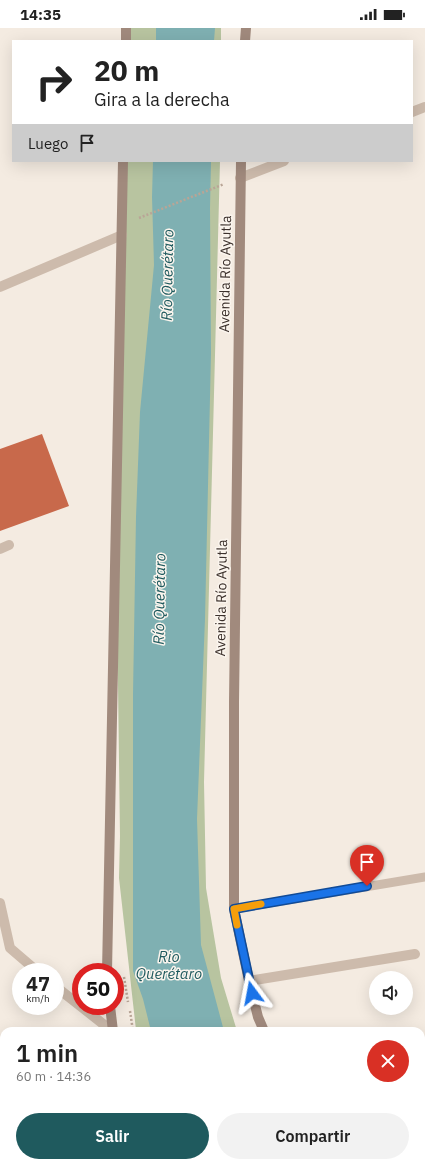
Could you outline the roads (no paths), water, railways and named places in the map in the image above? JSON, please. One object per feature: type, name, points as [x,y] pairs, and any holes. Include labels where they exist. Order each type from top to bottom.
[{"type":"main road","points":[[126,28],[126,40]]},
{"type":"main road","points":[[245,40],[246,28]]},
{"type":"main road","points":[[107,963],[123,162]]},
{"type":"main road","name":"Avenida Río Ayutla","points":[[240,162],[234,702],[234,909],[249,981],[258,1018],[262,1027]]},
{"type":"main road","points":[[111,1015],[113,1027]]},
{"type":"street","points":[[413,112],[425,107]]},
{"type":"street","points":[[240,178],[281,162]]},
{"type":"street","points":[[0,287],[122,235]]},
{"type":"street","points":[[0,903],[10,948],[28,963]]},
{"type":"street","points":[[249,981],[415,954]]},
{"type":"street","points":[[64,993],[108,1027]]},
{"type":"lane","points":[[234,909],[425,877]]},
{"type":"water","points":[[156,28],[215,28],[214,40],[156,40]]},
{"type":"water","name":"Rio Querétaro","points":[[153,162],[211,162],[211,353],[205,619],[197,819],[201,945],[223,1027],[150,1027],[143,999],[133,971],[133,694],[136,517],[140,412],[154,265],[152,197]]},
{"type":"water label","name":"Río Querétaro","points":[[167,275]]},
{"type":"water label","name":"Río Querétaro","points":[[159,599]]}]
